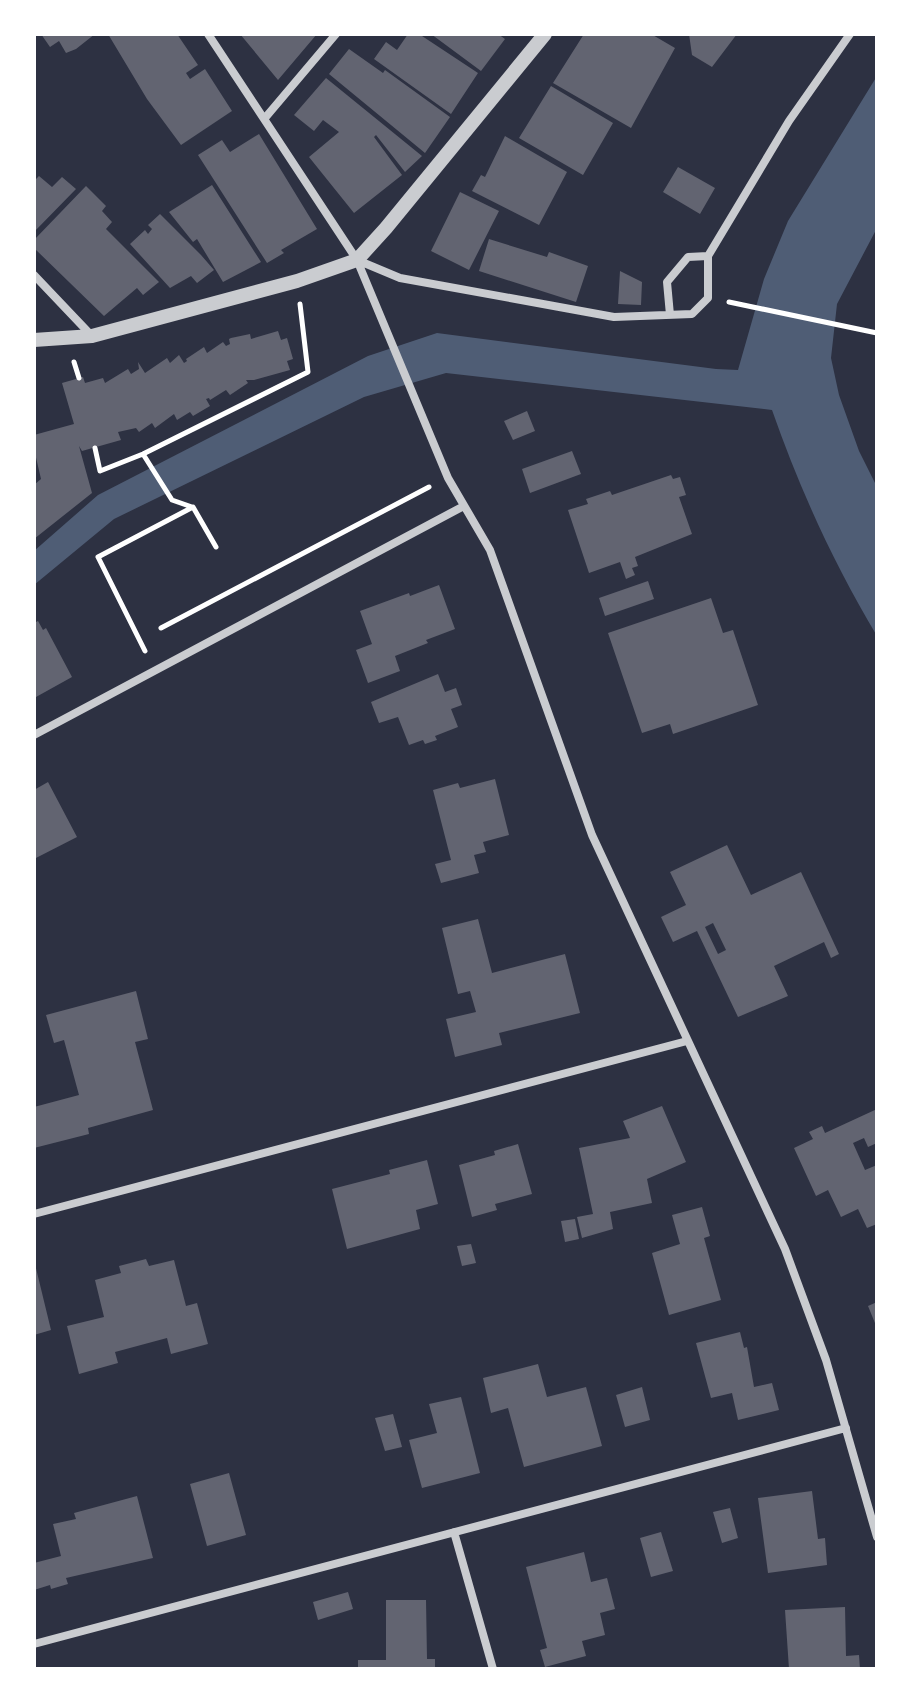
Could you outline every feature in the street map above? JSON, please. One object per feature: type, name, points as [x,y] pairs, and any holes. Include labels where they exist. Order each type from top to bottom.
[{"type":"street","points":[[208,34],[357,260],[448,478],[462,507],[490,550],[592,835],[785,1249],[826,1360],[877,1537]]},
{"type":"street","points":[[265,118],[336,34]]},
{"type":"street","points":[[34,340],[92,336],[297,281],[357,260],[545,34]]},
{"type":"street","points":[[357,260],[400,278],[614,317],[692,314],[708,298],[708,256],[789,121],[850,34]]},
{"type":"street","points":[[670,315],[667,282],[688,257],[708,256]]},
{"type":"street","points":[[34,275],[92,336]]},
{"type":"street","points":[[34,735],[462,507]]},
{"type":"street","points":[[34,1214],[687,1041]]},
{"type":"street","points":[[34,1644],[846,1428]]},
{"type":"street","points":[[454,1532],[493,1669]]},
{"type":"path","points":[[95,448],[100,471],[143,454],[308,372],[297,281]]},
{"type":"path","points":[[731,302],[877,333]]},
{"type":"path","points":[[143,454],[172,500],[193,507],[216,547]]},
{"type":"path","points":[[161,628],[448,478]]},
{"type":"path","points":[[155,669],[98,557],[193,507]]},
{"type":"water","points":[[877,76],[877,228],[837,304],[831,358],[839,395],[859,451],[877,487],[877,636],[819,526],[772,410],[446,373],[364,397],[114,519],[34,585],[34,551],[98,495],[368,356],[437,333],[738,370],[764,279],[788,221]]},
{"type":"building","points":[[41,34],[95,34],[66,53],[59,41],[50,47]]},
{"type":"building","points":[[108,34],[177,34],[198,65],[186,73],[190,79],[205,69],[232,111],[181,145],[147,99]]},
{"type":"building","points":[[240,34],[317,34],[278,80]]},
{"type":"building","points":[[408,34],[419,34],[478,73],[451,114],[374,59],[386,42],[397,50]]},
{"type":"building","points":[[431,34],[498,34],[505,39],[481,71]]},
{"type":"building","points":[[584,34],[651,34],[675,48],[631,128],[553,83]]},
{"type":"building","points":[[689,34],[737,34],[712,67],[692,55]]},
{"type":"building","points":[[349,49],[383,73],[385,70],[450,117],[425,153],[329,74]]},
{"type":"building","points":[[326,78],[422,156],[405,172],[376,135],[374,137],[402,175],[354,213],[309,157],[339,132],[323,120],[314,131],[294,115]]},
{"type":"building","points":[[551,86],[613,123],[583,175],[519,138]]},
{"type":"building","points":[[259,134],[317,229],[281,250],[284,253],[267,263],[198,155],[222,140],[230,152]]},
{"type":"building","points":[[505,136],[567,172],[539,225],[472,191],[481,175],[485,177]]},
{"type":"building","points":[[678,167],[715,188],[700,214],[663,192]]},
{"type":"building","points":[[39,176],[52,187],[62,177],[76,189],[34,232],[34,181]]},
{"type":"building","points":[[212,185],[261,262],[223,282],[197,239],[193,242],[169,212]]},
{"type":"building","points":[[86,186],[106,206],[102,211],[112,222],[106,229],[159,282],[143,295],[137,288],[104,316],[34,248],[34,240]]},
{"type":"building","points":[[460,192],[499,211],[469,270],[431,251]]},
{"type":"building","points":[[160,214],[214,270],[197,283],[191,276],[170,288],[130,244],[145,230],[148,234],[152,229],[148,225]]},
{"type":"building","points":[[489,239],[547,257],[549,252],[588,266],[576,302],[479,271]]},
{"type":"building","points":[[620,271],[642,282],[641,305],[618,304]]},
{"type":"building","points":[[278,331],[281,340],[287,338],[293,359],[287,361],[290,370],[246,380],[248,383],[230,395],[226,390],[210,400],[206,399],[210,406],[193,416],[190,412],[177,420],[174,414],[155,428],[152,423],[139,432],[136,428],[118,432],[121,440],[82,451],[79,446],[92,493],[34,539],[34,485],[41,479],[34,435],[74,424],[62,383],[83,377],[85,383],[103,378],[105,383],[128,369],[131,374],[139,369],[138,362],[145,373],[167,358],[170,363],[179,355],[184,363],[204,347],[207,353],[223,342],[226,346],[230,344],[231,338],[250,334],[251,339]]},
{"type":"building","points":[[527,411],[535,431],[513,440],[504,421]]},
{"type":"building","points":[[572,451],[581,474],[530,493],[522,469]]},
{"type":"building","points":[[671,475],[673,479],[680,477],[686,495],[679,497],[692,534],[635,557],[638,566],[632,568],[635,575],[626,579],[620,562],[589,573],[568,510],[588,504],[586,499],[610,491],[612,495]]},
{"type":"building","points":[[648,581],[654,599],[605,616],[599,598]]},
{"type":"building","points":[[439,585],[455,629],[395,656],[400,671],[368,683],[356,650],[372,644],[360,611]]},
{"type":"building","points":[[711,598],[723,633],[733,630],[758,705],[673,734],[670,724],[642,733],[608,633]]},
{"type":"building","points":[[38,621],[43,630],[46,628],[72,677],[36,697],[34,623]]},
{"type":"building","points":[[438,674],[445,692],[456,688],[462,705],[451,709],[458,727],[435,736],[437,740],[425,744],[423,740],[409,745],[398,717],[379,723],[371,702]]},
{"type":"building","points":[[495,779],[509,835],[483,842],[486,852],[474,855],[479,873],[441,883],[435,864],[451,860],[433,790],[458,783],[460,788]]},
{"type":"building","points":[[48,782],[77,837],[34,859],[34,790]]},
{"type":"building","points":[[727,845],[751,895],[801,872],[839,954],[831,958],[824,942],[774,966],[788,996],[738,1017],[697,931],[673,942],[661,917],[686,905],[670,872]],"holes":[[[713,923],[726,950],[718,954],[705,927]]]},
{"type":"building","points":[[478,919],[492,973],[565,954],[580,1013],[499,1033],[502,1045],[455,1057],[446,1019],[476,1012],[470,991],[458,994],[442,928]]},
{"type":"building","points":[[136,991],[148,1039],[135,1042],[153,1110],[88,1128],[89,1134],[34,1148],[34,1107],[79,1095],[64,1040],[54,1043],[46,1015]]},
{"type":"building","points":[[662,1106],[686,1162],[647,1179],[652,1203],[610,1212],[613,1229],[582,1238],[577,1217],[593,1214],[579,1148],[630,1138],[623,1121]]},
{"type":"building","points":[[877,1109],[877,1143],[868,1147],[864,1138],[853,1143],[865,1170],[877,1165],[877,1224],[867,1228],[858,1209],[841,1217],[828,1190],[816,1196],[794,1148],[813,1139],[809,1132],[822,1126],[825,1133]]},
{"type":"building","points":[[518,1144],[532,1194],[495,1204],[497,1210],[472,1217],[459,1165],[495,1155],[494,1151]]},
{"type":"building","points":[[427,1160],[438,1204],[416,1210],[420,1229],[347,1249],[332,1189],[390,1174],[389,1170]]},
{"type":"building","points":[[702,1207],[710,1236],[704,1238],[721,1300],[669,1315],[652,1253],[680,1244],[672,1215]]},
{"type":"building","points":[[575,1219],[579,1239],[565,1242],[561,1221]]},
{"type":"building","points":[[471,1244],[476,1263],[462,1266],[457,1246]]},
{"type":"building","points":[[146,1259],[149,1266],[174,1260],[186,1306],[197,1303],[208,1344],[171,1354],[167,1338],[115,1352],[118,1363],[79,1374],[67,1326],[104,1317],[95,1280],[121,1273],[119,1266]]},
{"type":"building","points":[[34,1260],[51,1330],[34,1335]]},
{"type":"building","points":[[877,1302],[877,1328],[868,1306]]},
{"type":"building","points":[[740,1332],[744,1348],[747,1347],[754,1387],[772,1383],[779,1410],[738,1420],[732,1393],[711,1398],[696,1343]]},
{"type":"building","points":[[538,1364],[547,1397],[586,1387],[602,1446],[524,1467],[508,1408],[491,1413],[483,1378]]},
{"type":"building","points":[[642,1387],[650,1420],[625,1427],[616,1395]]},
{"type":"building","points":[[461,1397],[480,1473],[422,1488],[409,1440],[437,1433],[429,1404]]},
{"type":"building","points":[[393,1414],[402,1447],[385,1451],[375,1418]]},
{"type":"building","points":[[229,1473],[246,1535],[207,1546],[190,1484]]},
{"type":"building","points":[[812,1491],[818,1539],[825,1538],[827,1565],[768,1573],[758,1498]]},
{"type":"building","points":[[137,1496],[153,1558],[66,1578],[68,1584],[51,1589],[50,1585],[34,1590],[34,1563],[61,1556],[53,1524],[76,1519],[74,1513]]},
{"type":"building","points":[[730,1508],[738,1538],[722,1543],[713,1512]]},
{"type":"building","points":[[661,1532],[673,1571],[651,1577],[640,1538]]},
{"type":"building","points":[[584,1552],[591,1582],[607,1578],[615,1609],[600,1613],[605,1635],[582,1641],[586,1656],[545,1667],[540,1650],[547,1648],[526,1567]]},
{"type":"building","points":[[348,1592],[353,1609],[318,1620],[313,1602]]},
{"type":"building","points":[[386,1600],[426,1600],[427,1659],[435,1659],[435,1669],[358,1669],[358,1660],[386,1660]]},
{"type":"building","points":[[845,1607],[846,1656],[859,1655],[860,1669],[789,1669],[785,1610]]}]
